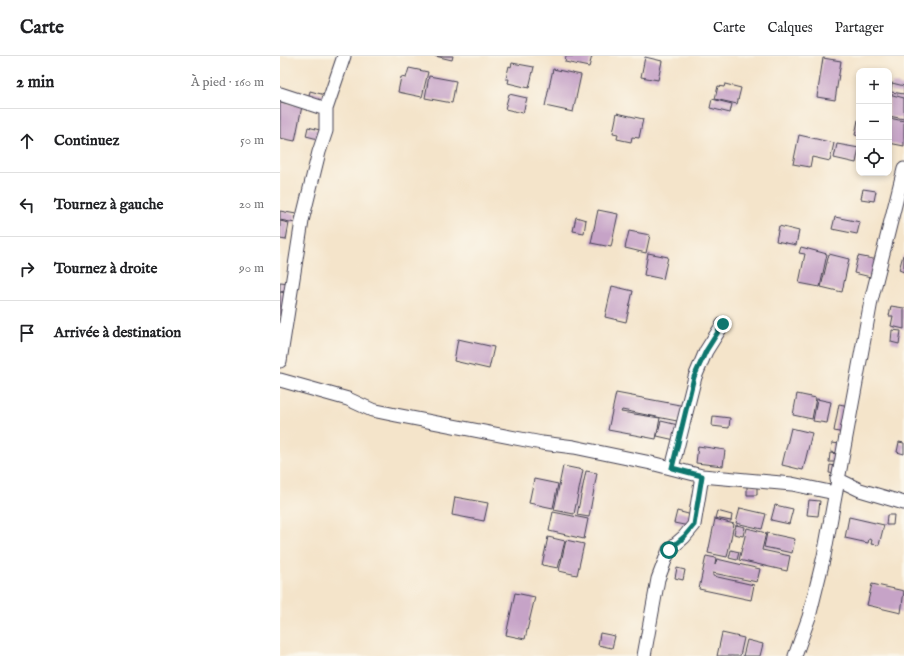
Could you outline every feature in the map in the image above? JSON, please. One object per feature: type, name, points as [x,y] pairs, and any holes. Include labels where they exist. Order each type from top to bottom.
[{"type":"street","points":[[280,361],[302,221],[319,152],[326,131],[326,109],[344,56]]},
{"type":"street","points":[[280,94],[326,109]]},
{"type":"street","points":[[795,656],[815,595],[824,556],[871,301],[904,169]]},
{"type":"street","points":[[672,468],[694,377],[706,351],[723,324]]},
{"type":"street","points":[[280,380],[342,397],[378,411],[534,442],[574,447],[702,476],[792,484],[835,493]]},
{"type":"street","points":[[644,656],[658,579],[669,550],[684,537],[694,525],[702,476]]},
{"type":"street","points":[[837,479],[860,490],[904,502]]},
{"type":"building","points":[[435,56],[453,56],[452,60]]},
{"type":"building","points":[[566,56],[592,56],[589,67],[565,62]]},
{"type":"building","points":[[645,57],[662,61],[658,80],[641,77]]},
{"type":"building","points":[[823,58],[841,61],[835,100],[817,97]]},
{"type":"building","points":[[512,63],[534,67],[529,88],[508,83],[509,79],[506,79],[509,66],[511,67]]},
{"type":"building","points":[[409,68],[428,72],[422,97],[398,92],[401,77],[406,78]]},
{"type":"building","points":[[553,69],[581,75],[573,112],[545,106]]},
{"type":"building","points":[[429,76],[456,81],[452,103],[425,98]]},
{"type":"building","points":[[892,83],[904,86],[904,94],[892,92]]},
{"type":"building","points":[[725,84],[741,88],[737,104],[715,99],[718,86],[724,87]]},
{"type":"building","points":[[310,91],[325,95],[323,105],[308,102]]},
{"type":"building","points":[[509,94],[527,98],[523,113],[505,109]]},
{"type":"building","points":[[892,95],[904,98],[904,119],[892,117]]},
{"type":"building","points":[[712,99],[732,104],[730,113],[710,108]]},
{"type":"building","points":[[280,102],[302,106],[295,141],[280,138]]},
{"type":"building","points":[[617,113],[643,119],[639,138],[632,137],[631,142],[617,139],[618,134],[613,133]]},
{"type":"building","points":[[892,119],[904,121],[904,146],[892,144]]},
{"type":"building","points":[[308,127],[324,131],[322,140],[306,136]]},
{"type":"building","points":[[799,135],[834,143],[830,161],[812,157],[810,167],[793,164]]},
{"type":"building","points":[[837,144],[856,147],[856,163],[834,158]]},
{"type":"building","points":[[863,189],[876,191],[874,201],[861,199]]},
{"type":"building","points":[[598,210],[618,214],[611,247],[591,243]]},
{"type":"building","points":[[280,211],[296,214],[295,223],[280,220]]},
{"type":"building","points":[[576,217],[586,220],[584,233],[573,231]]},
{"type":"building","points":[[835,217],[860,222],[857,234],[832,229]]},
{"type":"building","points":[[280,221],[289,223],[286,240],[280,239]]},
{"type":"building","points":[[779,226],[799,231],[796,245],[776,241]]},
{"type":"building","points":[[629,231],[650,235],[646,253],[625,248]]},
{"type":"building","points":[[801,247],[827,254],[820,287],[799,283],[805,254],[799,253]]},
{"type":"building","points":[[648,253],[668,257],[663,279],[644,275]]},
{"type":"building","points":[[829,254],[849,259],[842,292],[821,287]]},
{"type":"building","points":[[903,255],[904,256],[904,272],[899,270]]},
{"type":"building","points":[[858,256],[878,260],[875,278],[854,273]]},
{"type":"building","points":[[280,282],[290,283],[289,292],[280,291]]},
{"type":"building","points":[[612,286],[633,291],[626,322],[605,317]]},
{"type":"building","points":[[280,292],[287,293],[284,317],[280,316]]},
{"type":"building","points":[[891,306],[904,308],[904,329],[891,326],[893,316],[889,316]]},
{"type":"building","points":[[892,330],[901,331],[899,344],[891,342]]},
{"type":"building","points":[[458,339],[494,347],[489,369],[454,361]]},
{"type":"building","points":[[616,393],[685,406],[682,422],[622,410],[621,412],[660,418],[656,439],[608,430]]},
{"type":"building","points":[[797,394],[816,398],[812,419],[793,415]]},
{"type":"building","points":[[817,399],[831,402],[827,423],[813,421]]},
{"type":"building","points":[[839,404],[849,406],[844,433],[834,431]]},
{"type":"building","points":[[713,416],[730,418],[729,428],[712,426]]},
{"type":"building","points":[[661,421],[678,425],[675,440],[657,436]]},
{"type":"building","points":[[791,428],[812,433],[803,470],[782,465]]},
{"type":"building","points":[[899,442],[904,443],[904,454],[897,452]]},
{"type":"building","points":[[832,443],[840,444],[839,453],[831,452]]},
{"type":"building","points":[[698,446],[725,450],[723,466],[696,463]]},
{"type":"building","points":[[830,453],[838,454],[837,462],[829,462]]},
{"type":"building","points":[[830,465],[836,466],[836,474],[829,473]]},
{"type":"building","points":[[563,466],[583,470],[574,514],[554,510]]},
{"type":"building","points":[[586,471],[597,473],[589,517],[577,515]]},
{"type":"building","points":[[534,479],[558,484],[553,508],[529,503]]},
{"type":"building","points":[[747,486],[757,486],[757,495],[747,495]]},
{"type":"building","points":[[455,497],[488,503],[484,521],[452,515]]},
{"type":"building","points":[[809,500],[820,501],[818,516],[807,515]]},
{"type":"building","points":[[775,505],[793,509],[789,524],[771,520]]},
{"type":"building","points":[[740,508],[766,514],[762,529],[736,523]]},
{"type":"building","points":[[677,511],[692,515],[689,526],[674,523]]},
{"type":"building","points":[[717,511],[732,515],[731,521],[715,518]]},
{"type":"building","points":[[553,512],[588,519],[584,539],[549,531]]},
{"type":"building","points":[[887,515],[894,515],[893,525],[886,525]]},
{"type":"building","points":[[849,517],[884,525],[879,545],[871,544],[872,540],[869,539],[868,543],[845,538]]},
{"type":"building","points":[[715,519],[734,524],[727,557],[708,553]]},
{"type":"building","points":[[736,525],[745,527],[743,536],[734,534]]},
{"type":"building","points":[[747,528],[766,533],[762,550],[790,556],[787,571],[739,560]]},
{"type":"building","points":[[767,533],[795,539],[792,553],[764,547]]},
{"type":"building","points":[[548,537],[565,541],[558,568],[542,565]]},
{"type":"building","points":[[566,540],[584,544],[577,575],[559,571]]},
{"type":"building","points":[[731,550],[739,552],[737,560],[729,558]]},
{"type":"building","points":[[706,556],[716,558],[715,565],[717,559],[760,569],[757,582],[713,573],[713,576],[754,585],[751,600],[699,589]]},
{"type":"building","points":[[677,568],[685,570],[683,580],[675,578]]},
{"type":"building","points":[[872,584],[904,591],[901,613],[867,605]]},
{"type":"building","points":[[515,593],[535,597],[525,639],[506,635]]},
{"type":"building","points":[[600,633],[615,636],[612,648],[598,645]]},
{"type":"building","points":[[722,633],[744,638],[740,656],[717,656]]},
{"type":"building","points":[[747,640],[763,644],[760,656],[743,656]]},
{"type":"route","points":[[669,550],[684,537],[694,525],[702,476],[672,468],[685,420],[694,377],[706,351],[723,324]]}]
